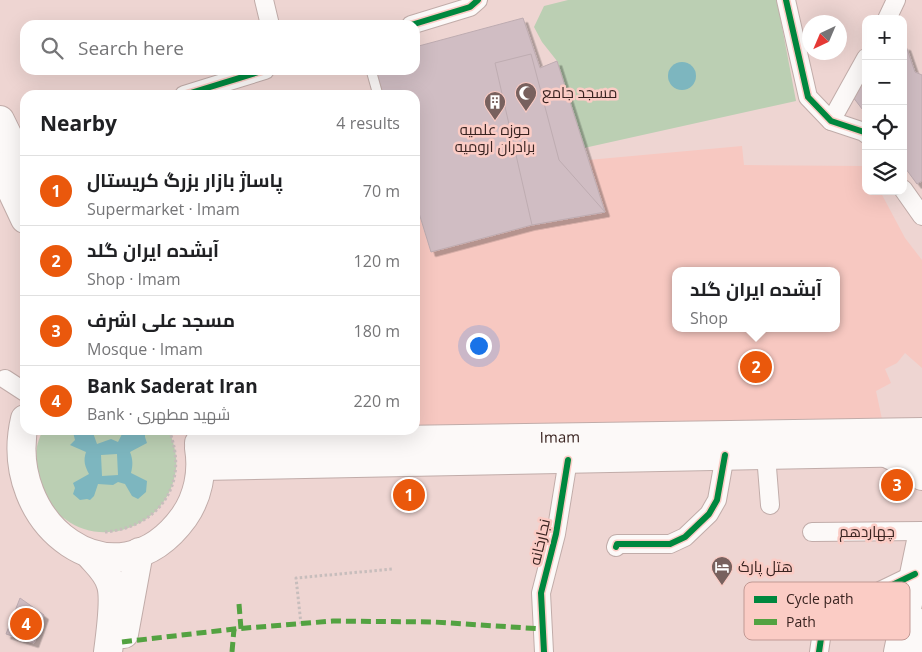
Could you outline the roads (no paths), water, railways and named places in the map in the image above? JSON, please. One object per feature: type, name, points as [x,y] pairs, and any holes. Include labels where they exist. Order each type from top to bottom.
[{"type":"main road","points":[[0,120],[16,157],[20,185]]},
{"type":"main road","points":[[20,430],[7,459],[19,495],[30,517],[47,535],[67,549],[94,544],[116,557],[139,552],[159,542],[181,522],[190,509],[198,488],[198,446]]},
{"type":"main road","name":"Imam","points":[[198,446],[922,432]]},
{"type":"main road","name":"Imam","points":[[198,446],[568,460],[922,452]]},
{"type":"main road","points":[[885,452],[911,465],[922,476]]},
{"type":"main road","points":[[910,597],[922,536]]},
{"type":"main road","points":[[94,544],[112,586],[108,652]]},
{"type":"main road","points":[[121,652],[139,552]]},
{"type":"main road","points":[[915,652],[922,621]]},
{"type":"street","points":[[264,0],[269,20]]},
{"type":"street","points":[[420,22],[470,7],[478,0]]},
{"type":"street","points":[[786,0],[808,97],[831,122],[862,131]]},
{"type":"street","points":[[890,15],[896,0]]},
{"type":"street","points":[[831,122],[865,60]]},
{"type":"street","points":[[200,90],[249,75]]},
{"type":"street","points":[[907,195],[922,216]]},
{"type":"street","points":[[5,378],[20,388]]},
{"type":"street","points":[[616,547],[617,544],[670,544],[685,537],[709,514],[718,500],[725,455]]},
{"type":"street","points":[[766,455],[770,505]]},
{"type":"street","name":"نجارخانه","points":[[544,652],[541,593],[556,534],[568,460]]},
{"type":"street","name":"چهاردهم","points":[[812,532],[922,531]]},
{"type":"street","points":[[898,582],[915,574]]},
{"type":"lane","points":[[372,75],[377,90]]},
{"type":"water","points":[[682,62],[692,66],[696,76],[692,86],[682,90],[672,86],[668,76],[672,66]]},
{"type":"water","points":[[74,435],[94,435],[97,444],[111,439],[118,442],[122,435],[145,435],[147,443],[130,452],[132,458],[131,473],[147,481],[146,492],[138,499],[132,496],[125,484],[118,482],[113,485],[98,484],[94,496],[90,500],[80,500],[73,494],[75,488],[73,483],[89,474],[85,463],[86,452],[70,445],[75,440]],"holes":[[[117,454],[118,475],[102,476],[101,455]]]},
{"type":"place","name":"مسجد جامع","points":[[526,112]]},
{"type":"place","name":"حوزه علمیه برادران ارومیه","points":[[495,121]]},
{"type":"place","name":"آبشده ایران گلد","points":[[756,367]]},
{"type":"place","name":"مسجد علی اشرف","points":[[897,485]]},
{"type":"place","name":"پاساژ بازار بزرگ کریستال","points":[[409,495]]},
{"type":"place","name":"هتل پارک","points":[[722,586]]},
{"type":"place","name":"Bank Saderat Iran","points":[[26,624]]}]
